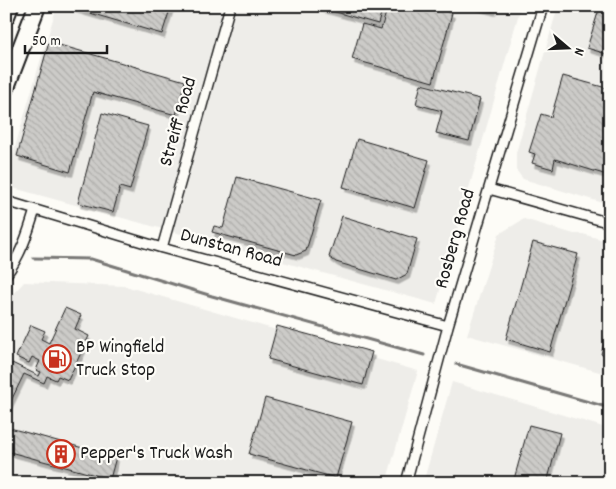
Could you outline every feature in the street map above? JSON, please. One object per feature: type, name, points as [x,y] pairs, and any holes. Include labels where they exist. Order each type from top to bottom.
[{"type":"highway","points":[[6,16],[10,6]]},
{"type":"highway","points":[[6,87],[37,6]]},
{"type":"street","name":"Streiff Road","points":[[162,248],[230,6]]},
{"type":"street","name":"Rosberg Road","points":[[406,483],[448,326],[543,6]]},
{"type":"street","points":[[489,189],[610,223]]},
{"type":"street","name":"Dunstan Road","points":[[6,201],[162,248],[448,326]]},
{"type":"street","points":[[6,275],[18,259],[26,241],[35,210]]},
{"type":"shaded area","points":[[57,6],[521,6],[436,304],[6,186],[6,178]]},
{"type":"shaded area","points":[[558,6],[610,6],[610,205],[523,179],[516,170],[516,153]]},
{"type":"shaded area","points":[[524,219],[574,234],[583,234],[610,242],[610,375],[467,335],[499,234]]},
{"type":"shaded area","points":[[24,282],[125,286],[418,371],[386,483],[6,483],[6,302]]},
{"type":"shaded area","points":[[452,382],[610,429],[610,483],[423,483]]},
{"type":"building","points":[[66,6],[171,6],[162,34]]},
{"type":"building","points":[[314,6],[383,6],[378,24]]},
{"type":"building","points":[[388,6],[428,6],[452,13],[433,82],[352,59],[362,24],[381,29]]},
{"type":"building","points":[[474,6],[495,6],[493,11]]},
{"type":"building","points":[[600,6],[610,6],[610,55],[587,48]]},
{"type":"building","points":[[49,42],[185,81],[176,115],[93,92],[70,172],[17,156]]},
{"type":"building","points":[[563,76],[610,89],[610,184],[605,183],[607,175],[555,159],[553,169],[532,163],[535,154],[529,152],[541,114],[551,117]]},
{"type":"building","points":[[421,84],[480,99],[469,141],[436,133],[442,111],[416,104]]},
{"type":"building","points":[[102,113],[148,126],[130,190],[120,187],[113,212],[78,203]]},
{"type":"building","points":[[357,139],[429,160],[415,208],[343,187]]},
{"type":"building","points":[[237,177],[321,200],[306,251],[296,255],[212,232],[214,226],[223,228]]},
{"type":"building","points":[[342,216],[417,239],[407,274],[396,280],[336,262],[329,257]]},
{"type":"building","points":[[533,242],[578,254],[550,352],[506,339]]},
{"type":"building","name":"BP Wingfield Truck Stop","points":[[65,308],[81,315],[75,329],[89,336],[68,380],[58,376],[56,380],[47,376],[44,383],[24,374],[6,411],[6,376],[12,363],[39,376],[41,372],[36,370],[40,361],[32,357],[29,363],[16,357],[31,325],[45,331],[41,339],[49,343]]},
{"type":"building","points":[[610,323],[610,357],[601,354]]},
{"type":"building","points":[[277,326],[372,352],[363,385],[268,359]]},
{"type":"building","points":[[265,398],[352,422],[336,478],[249,454]]},
{"type":"building","points":[[529,425],[560,433],[547,483],[513,483]]},
{"type":"building","name":"Pepper's Truck Wash","points":[[6,427],[116,457],[110,479],[6,451]]},
{"type":"building","points":[[610,457],[610,483],[602,483]]},
{"type":"waterway","points":[[33,258],[91,259],[212,296],[424,355]]},
{"type":"waterway","points":[[456,364],[610,408]]},
{"type":"place","name":"BP Wingfield Truck Stop","points":[[57,359]]},
{"type":"place","name":"Pepper's Truck Wash","points":[[61,454]]}]
